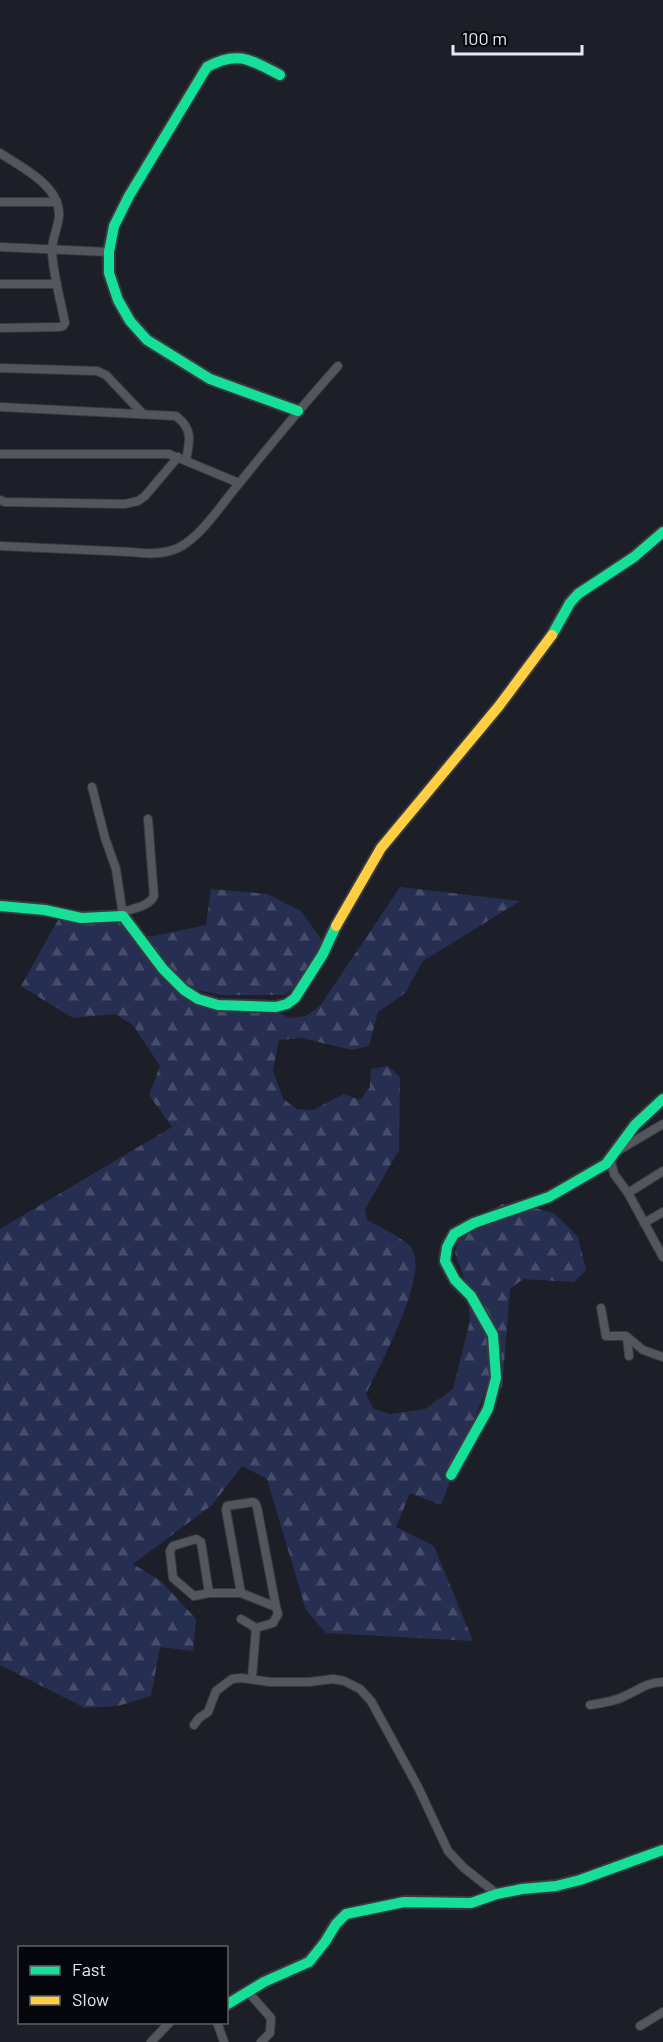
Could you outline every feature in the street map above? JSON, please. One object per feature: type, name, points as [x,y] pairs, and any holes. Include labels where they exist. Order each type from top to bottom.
[{"type":"street","points":[[280,75],[239,56],[226,57],[207,67],[129,195],[114,226],[109,252],[110,273],[118,300],[130,321],[147,340],[210,379],[298,411]]},
{"type":"street","points":[[0,153],[32,174],[48,188],[57,202],[59,213],[52,249],[65,323],[63,326],[0,328]]},
{"type":"street","points":[[0,202],[57,202]]},
{"type":"street","points":[[0,247],[109,252]]},
{"type":"street","points":[[0,284],[57,284]]},
{"type":"street","points":[[0,546],[150,554],[166,552],[181,546],[213,516],[298,411],[338,366]]},
{"type":"street","points":[[0,368],[97,370],[106,375],[143,414]]},
{"type":"street","points":[[0,407],[176,416],[186,423],[189,434],[182,458],[138,501],[124,504],[5,502],[0,500]]},
{"type":"street","points":[[0,454],[169,454],[239,483]]},
{"type":"street","points":[[92,787],[105,838],[116,869],[123,914],[163,969],[184,990],[198,999],[218,1005],[276,1006],[287,1004],[295,998],[323,954],[340,916],[381,848],[499,706],[553,634],[570,603],[578,594],[634,557],[663,531]]},
{"type":"street","points":[[1,905],[45,910],[81,918],[123,914],[151,902],[154,896],[148,819]]},
{"type":"street","points":[[451,1475],[488,1409],[496,1378],[493,1335],[471,1296],[455,1280],[445,1261],[447,1246],[454,1234],[474,1223],[549,1197],[606,1164],[635,1125],[663,1099]]},
{"type":"street","points":[[663,1124],[614,1153],[611,1162],[614,1174],[628,1193],[663,1257]]},
{"type":"street","points":[[628,1193],[663,1171]]},
{"type":"street","points":[[644,1223],[663,1212]]},
{"type":"street","points":[[601,1308],[606,1336],[627,1337],[643,1350],[663,1357]]},
{"type":"street","points":[[627,1337],[629,1356]]},
{"type":"street","points":[[241,1593],[226,1510],[227,1506],[233,1504],[253,1502],[257,1507],[278,1614],[273,1623],[256,1628],[241,1619]]},
{"type":"street","points":[[209,1593],[201,1542],[196,1539],[173,1546],[170,1551],[173,1578],[194,1596],[209,1593],[241,1593],[276,1607]]},
{"type":"street","points":[[252,1678],[256,1628]]},
{"type":"street","points":[[194,1725],[208,1712],[216,1691],[232,1679],[252,1678],[270,1683],[333,1679],[344,1681],[360,1689],[370,1701],[418,1787],[448,1851],[464,1868],[497,1894]]},
{"type":"street","points":[[590,1705],[610,1702],[645,1684],[663,1682]]},
{"type":"street","points":[[228,2004],[264,1982],[309,1962],[336,1924],[346,1914],[405,1902],[471,1903],[522,1888],[550,1887],[572,1882],[663,1850]]},
{"type":"street","points":[[249,1993],[271,2018],[270,2033],[261,2042]]},
{"type":"street","points":[[640,2026],[663,2012]]},
{"type":"street","points":[[151,2042],[168,2024]]},
{"type":"street","points":[[218,2024],[224,2042]]},
{"type":"green space","points":[[400,887],[520,901],[423,961],[405,993],[378,1012],[369,1046],[352,1050],[302,1038],[279,1040],[273,1070],[283,1099],[297,1109],[313,1110],[344,1094],[360,1100],[370,1087],[371,1069],[388,1066],[400,1077],[399,1150],[365,1209],[367,1220],[411,1247],[415,1260],[414,1277],[401,1320],[366,1394],[374,1409],[390,1414],[425,1409],[453,1389],[470,1321],[467,1286],[455,1253],[459,1235],[470,1222],[502,1204],[520,1204],[554,1213],[578,1237],[586,1270],[574,1282],[523,1279],[510,1289],[502,1388],[488,1384],[441,1505],[410,1493],[396,1527],[434,1546],[473,1641],[326,1633],[306,1610],[267,1479],[242,1466],[212,1505],[133,1564],[162,1582],[196,1619],[193,1651],[160,1647],[151,1696],[118,1706],[85,1708],[0,1665],[0,1229],[172,1127],[149,1095],[160,1066],[133,1025],[115,1014],[73,1018],[21,986],[62,913],[123,917],[139,936],[154,936],[206,925],[211,889],[267,894],[301,911],[323,942],[298,986],[284,995],[222,995],[178,986],[203,1006],[274,1011],[289,1018],[306,1016],[320,1006]]},
{"type":"traffic: fast","points":[[280,75],[252,61],[236,58],[207,67],[129,196],[114,226],[109,252],[109,273],[118,300],[130,321],[147,340],[210,379],[298,411]]},
{"type":"traffic: fast","points":[[552,635],[570,603],[578,594],[634,557],[663,532]]},
{"type":"traffic: fast","points":[[0,906],[45,910],[81,918],[123,916],[163,969],[184,990],[198,999],[218,1005],[276,1007],[287,1004],[295,998],[323,954],[336,926]]},
{"type":"traffic: fast","points":[[451,1475],[488,1409],[496,1378],[493,1335],[471,1296],[455,1280],[445,1261],[447,1247],[454,1234],[474,1223],[549,1197],[606,1164],[635,1125],[663,1099]]},
{"type":"traffic: fast","points":[[228,2004],[264,1982],[309,1962],[336,1924],[346,1914],[404,1902],[471,1903],[497,1894],[556,1886],[580,1880],[663,1850]]},
{"type":"traffic: slow","points":[[336,926],[381,848],[499,706],[552,635]]}]
